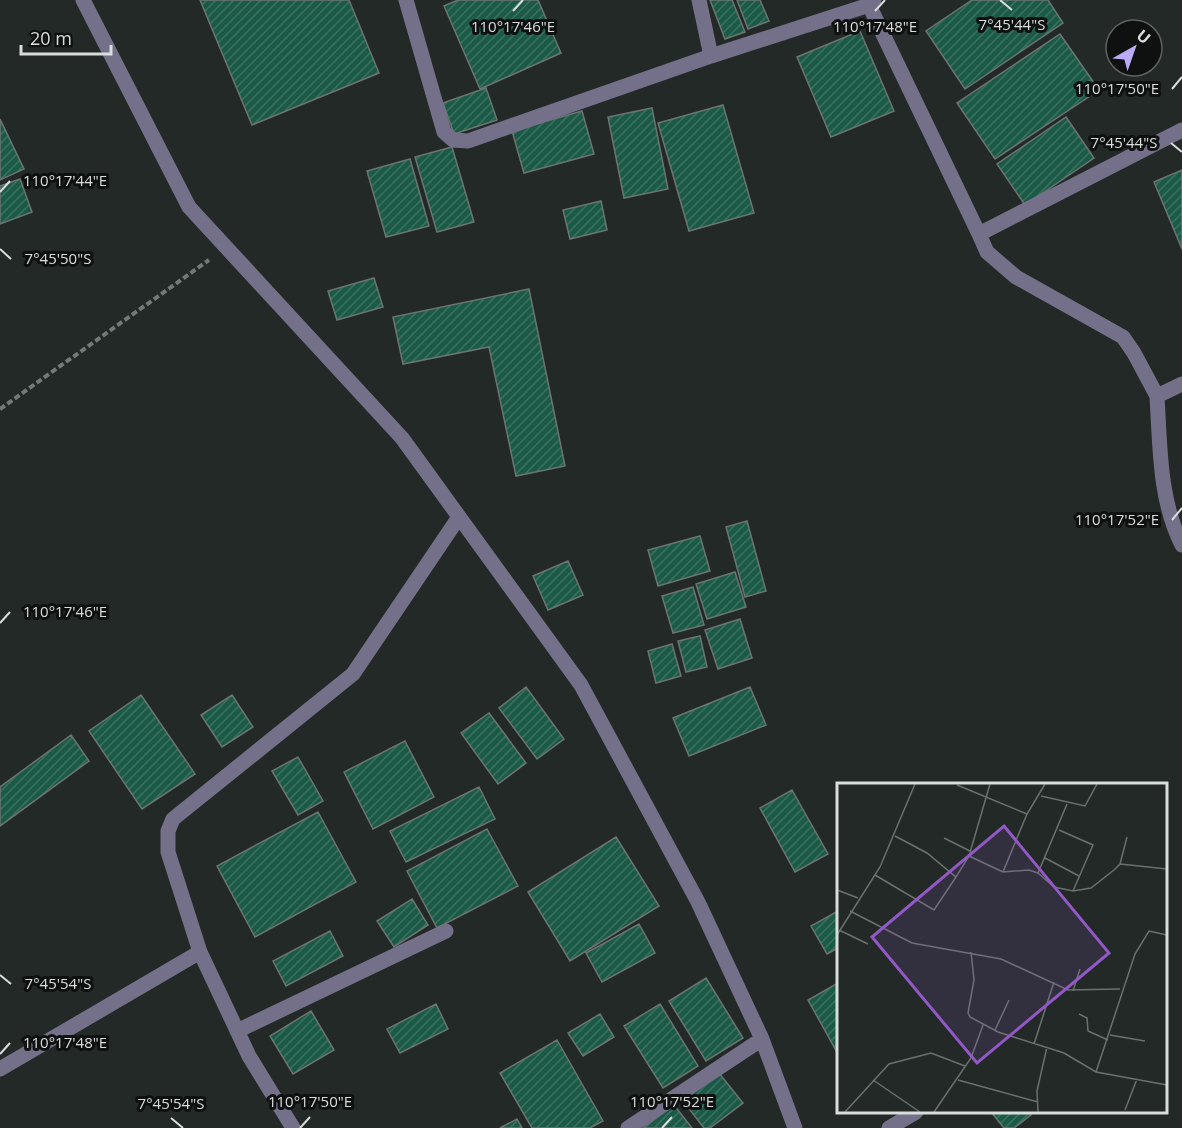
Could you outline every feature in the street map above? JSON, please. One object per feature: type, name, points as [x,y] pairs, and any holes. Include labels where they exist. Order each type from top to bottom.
[{"type":"street","points":[[82,0],[189,207],[402,438],[581,685],[698,902],[762,1039],[795,1128]]},
{"type":"street","points":[[406,0],[444,132],[453,140],[468,141],[871,2],[987,252],[1016,277],[1123,337],[1134,353],[1157,396],[1162,471],[1169,509],[1182,545]]},
{"type":"street","points":[[699,0],[711,56]]},
{"type":"street","points":[[979,234],[1182,130]]},
{"type":"street","points":[[1157,396],[1182,384]]},
{"type":"street","points":[[293,1128],[249,1056],[200,952],[168,852],[168,831],[173,819],[353,674],[459,517]]},
{"type":"street","points":[[237,1031],[446,931]]},
{"type":"street","points":[[0,1069],[200,952]]},
{"type":"street","points":[[628,1128],[762,1039]]},
{"type":"street","points":[[889,1128],[914,1113]]},
{"type":"path","points":[[0,409],[226,247]]},
{"type":"building","points":[[200,0],[349,0],[379,73],[252,125]]},
{"type":"building","points":[[458,0],[538,0],[561,53],[480,89],[444,6]]},
{"type":"building","points":[[710,0],[732,0],[745,32],[725,39]]},
{"type":"building","points":[[737,0],[760,0],[769,21],[748,29]]},
{"type":"building","points":[[972,0],[1048,0],[1063,23],[965,89],[926,31]]},
{"type":"building","points":[[860,31],[894,111],[831,137],[797,57]]},
{"type":"building","points":[[1060,34],[1099,90],[995,159],[957,103]]},
{"type":"building","points":[[486,88],[497,120],[454,134],[443,103]]},
{"type":"building","points":[[723,105],[754,213],[689,231],[658,123]]},
{"type":"building","points":[[652,108],[668,189],[624,198],[608,117]]},
{"type":"building","points":[[582,111],[594,154],[524,173],[512,131]]},
{"type":"building","points":[[1066,117],[1094,158],[1025,205],[997,164]]},
{"type":"building","points":[[0,119],[24,169],[0,180]]},
{"type":"building","points":[[452,147],[474,222],[437,232],[415,157]]},
{"type":"building","points":[[410,159],[429,226],[386,237],[367,171]]},
{"type":"building","points":[[1182,170],[1182,249],[1154,182]]},
{"type":"building","points":[[20,179],[32,212],[0,224],[0,186]]},
{"type":"building","points":[[601,201],[607,230],[570,239],[563,210]]},
{"type":"building","points":[[374,278],[383,307],[337,320],[328,291]]},
{"type":"building","points":[[529,289],[565,466],[516,476],[489,347],[403,364],[393,317]]},
{"type":"building","points":[[747,521],[766,591],[745,597],[726,527]]},
{"type":"building","points":[[700,536],[710,571],[658,586],[648,550]]},
{"type":"building","points":[[568,561],[583,595],[548,610],[533,576]]},
{"type":"building","points":[[735,572],[746,607],[707,619],[696,584]]},
{"type":"building","points":[[693,587],[704,625],[673,633],[662,596]]},
{"type":"building","points":[[740,619],[752,658],[718,669],[705,630]]},
{"type":"building","points":[[700,636],[707,667],[686,672],[678,641]]},
{"type":"building","points":[[672,644],[681,676],[656,683],[648,651]]},
{"type":"building","points":[[526,687],[564,739],[537,759],[499,708]]},
{"type":"building","points":[[750,687],[766,725],[689,756],[673,718]]},
{"type":"building","points":[[141,695],[195,774],[142,809],[89,731]]},
{"type":"building","points":[[232,695],[253,727],[222,747],[201,715]]},
{"type":"building","points":[[489,713],[526,763],[498,784],[461,733]]},
{"type":"building","points":[[71,735],[89,761],[0,826],[0,787]]},
{"type":"building","points":[[405,741],[434,797],[373,829],[344,772]]},
{"type":"building","points":[[298,757],[323,801],[298,815],[272,771]]},
{"type":"building","points":[[479,787],[495,819],[406,862],[390,831]]},
{"type":"building","points":[[792,790],[828,854],[795,872],[760,808]]},
{"type":"building","points":[[318,812],[356,882],[255,937],[217,866]]},
{"type":"building","points":[[487,829],[518,886],[437,928],[407,871]]},
{"type":"building","points":[[616,837],[659,906],[570,961],[528,892]]},
{"type":"building","points":[[412,899],[428,925],[394,947],[377,921]]},
{"type":"building","points":[[837,912],[837,949],[827,954],[811,926]]},
{"type":"building","points":[[639,924],[655,953],[602,982],[586,953]]},
{"type":"building","points":[[330,931],[343,956],[286,986],[273,961]]},
{"type":"building","points":[[706,978],[743,1038],[706,1061],[669,1001]]},
{"type":"building","points":[[837,984],[837,1052],[808,1000]]},
{"type":"building","points":[[436,1004],[448,1029],[400,1053],[387,1029]]},
{"type":"building","points":[[660,1004],[698,1066],[663,1088],[624,1026]]},
{"type":"building","points":[[311,1011],[334,1050],[293,1074],[270,1036]]},
{"type":"building","points":[[600,1014],[614,1037],[583,1056],[568,1033]]},
{"type":"building","points":[[557,1040],[603,1121],[590,1128],[532,1128],[500,1073]]},
{"type":"building","points":[[719,1073],[743,1103],[710,1128],[704,1128],[683,1101]]},
{"type":"building","points":[[674,1105],[692,1128],[643,1128]]},
{"type":"building","points":[[992,1113],[1029,1113],[1031,1115],[1014,1128],[1004,1128]]},
{"type":"building","points":[[517,1119],[522,1128],[500,1128]]}]
